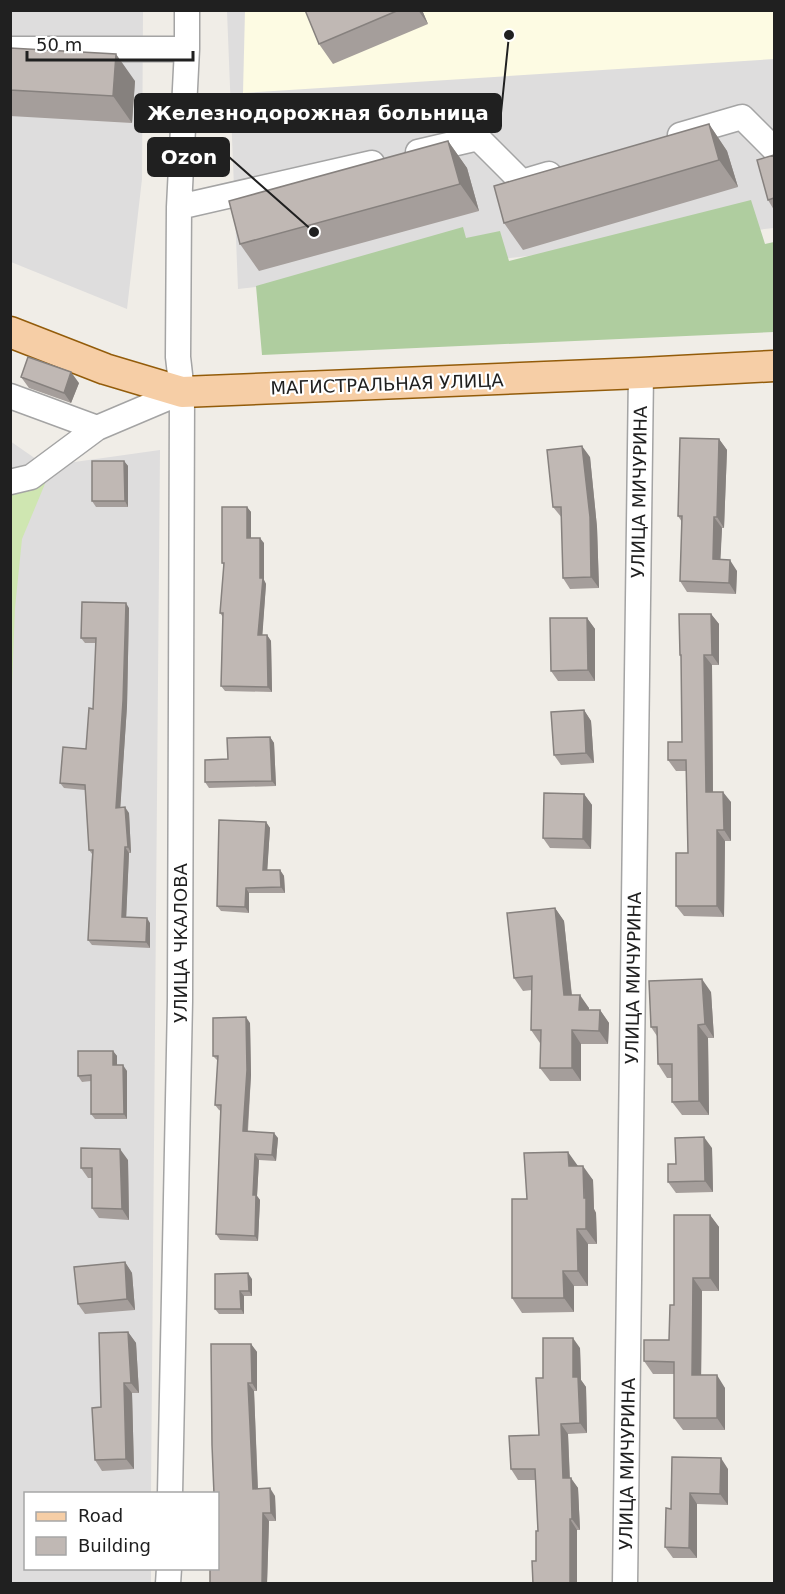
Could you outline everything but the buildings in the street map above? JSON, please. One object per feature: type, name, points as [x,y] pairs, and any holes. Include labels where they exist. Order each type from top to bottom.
[{"type":"main road","name":"МАГИСТРАЛЬНАЯ УЛИЦА","points":[[10,332],[105,369],[182,392],[774,366]]},
{"type":"street","name":"УЛИЦА ЧКАЛОВА","points":[[170,1492],[180,989],[182,392],[178,357],[179,207],[187,10]]},
{"type":"street","points":[[10,49],[187,49]]},
{"type":"street","points":[[654,143],[742,117],[774,149]]},
{"type":"street","points":[[179,207],[478,138],[522,182],[566,169]]},
{"type":"street","name":"УЛИЦА МИЧУРИНА","points":[[625,1584],[641,373]]},
{"type":"street","points":[[10,483],[32,477],[97,428],[182,392]]},
{"type":"street","points":[[10,396],[97,428]]},
{"type":"shaded area","points":[[10,11],[143,11],[142,179],[127,309],[11,262]]},
{"type":"shaded area","points":[[227,11],[774,11],[774,228],[238,289]]},
{"type":"shaded area","points":[[245,11],[774,11],[774,59],[243,93]]},
{"type":"shaded area","points":[[10,441],[46,466],[160,450],[151,1492],[24,1492],[24,1570],[151,1570],[151,1583],[11,1583]]},
{"type":"green space","points":[[751,200],[765,244],[774,242],[774,332],[262,355],[256,286],[463,227],[466,238],[500,231],[509,261]]},
{"type":"green space","points":[[52,467],[22,539],[15,608],[11,712],[11,487]]},
{"type":"place","name":"Железнодорожная больница","points":[[509,35]]},
{"type":"place","name":"Ozon","points":[[314,232]]}]
